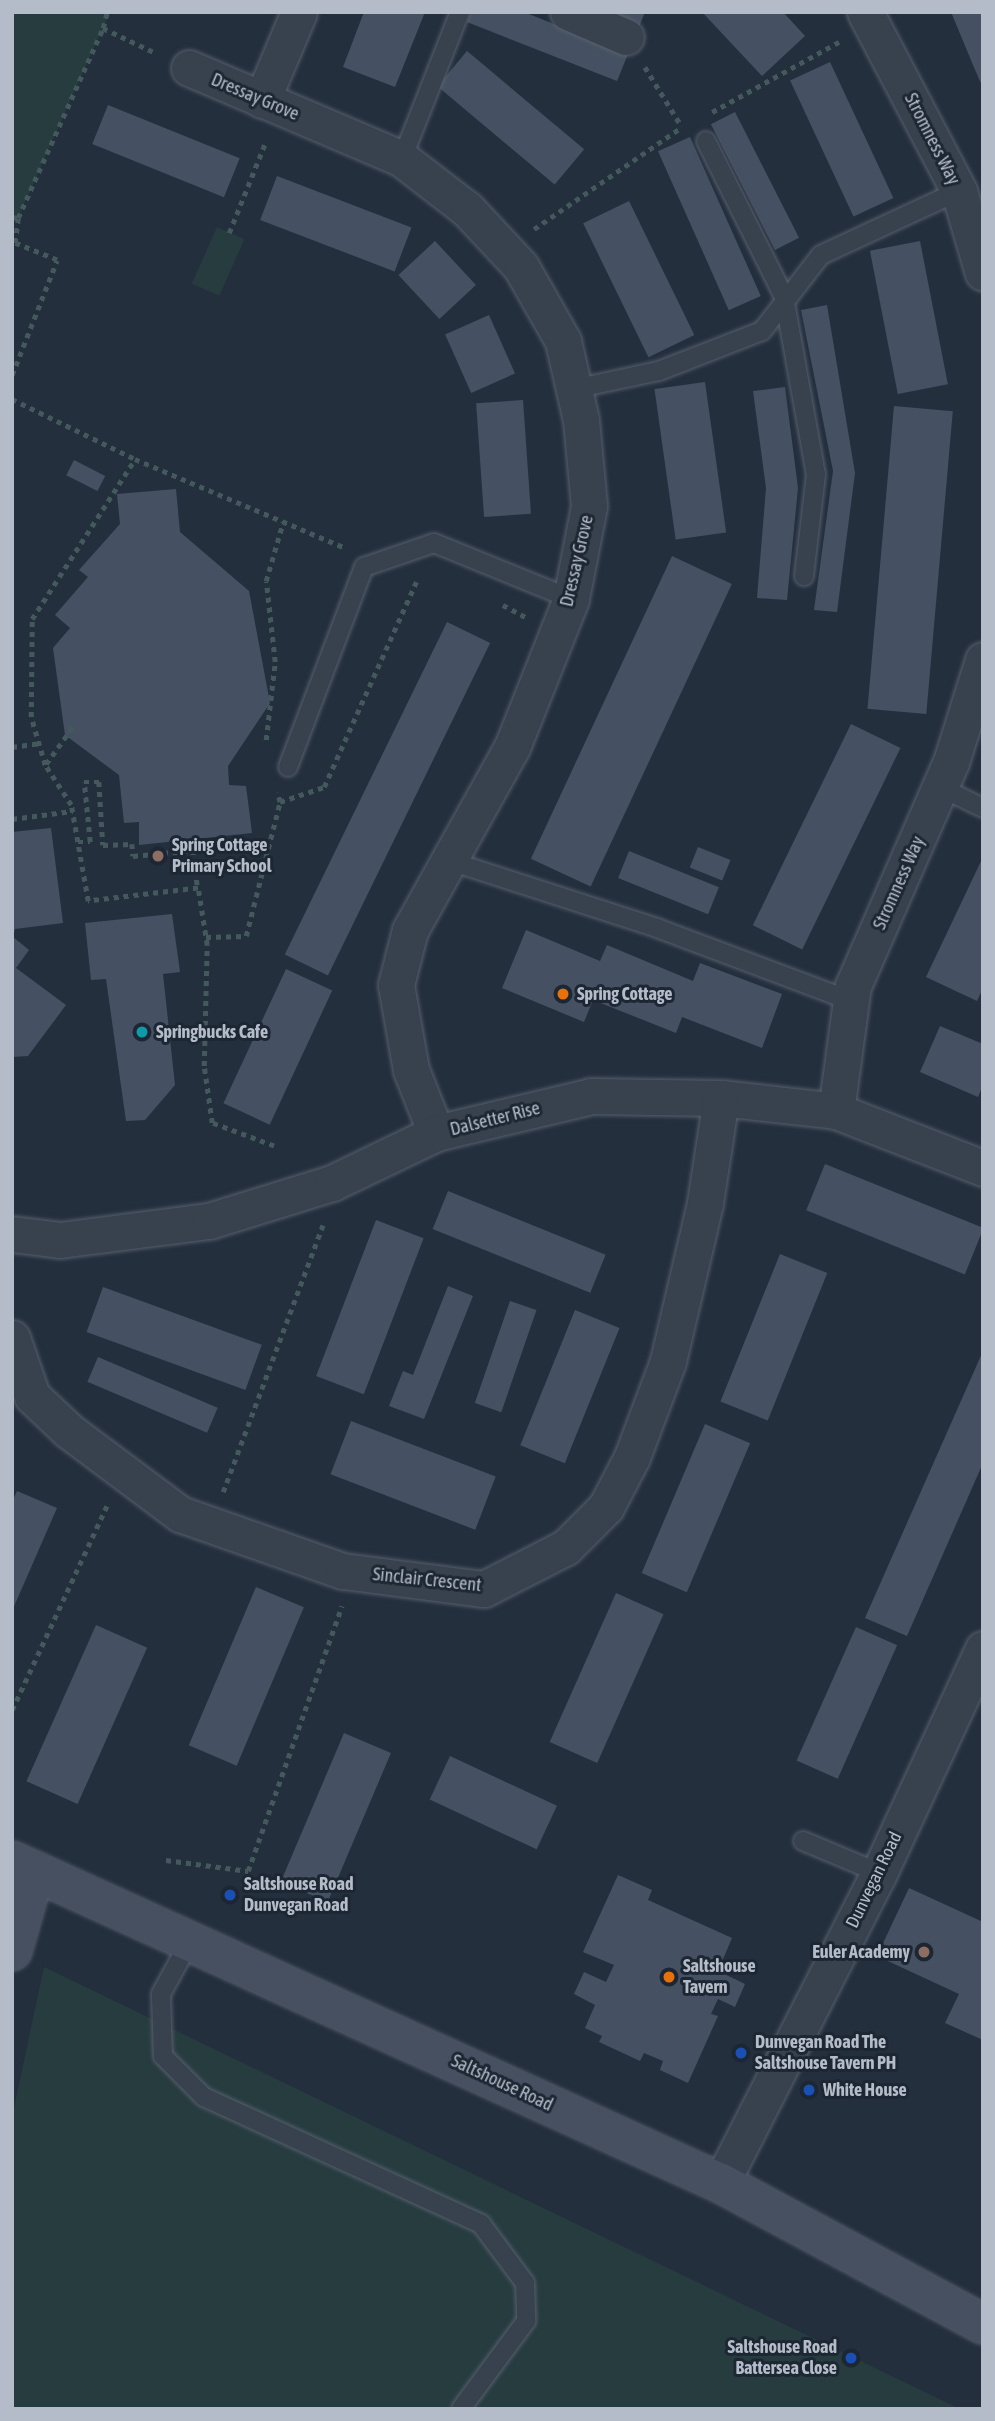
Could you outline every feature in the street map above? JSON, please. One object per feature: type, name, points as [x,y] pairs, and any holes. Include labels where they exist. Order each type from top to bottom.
[{"type":"main road","name":"Saltshouse Road","points":[[24,1866],[721,2183],[983,2324]]},
{"type":"main road","points":[[12,1951],[24,1866]]},
{"type":"street","points":[[271,104],[299,12]]},
{"type":"street","points":[[568,12],[626,37]]},
{"type":"street","name":"Stromness Way","points":[[874,16],[959,191],[983,273]]},
{"type":"street","name":"Dressay Grove","points":[[189,68],[402,159],[467,209],[521,267],[563,341],[574,389],[589,506],[571,599],[512,747],[410,930],[396,985],[411,1069],[436,1133]]},
{"type":"street","name":"Stromness Way","points":[[836,1111],[853,986],[940,787],[983,660]]},
{"type":"street","name":"Dalsetter Rise","points":[[12,1234],[60,1240],[209,1221],[332,1183],[436,1133],[591,1096],[721,1098],[836,1111],[983,1168]]},
{"type":"street","name":"Sinclair Crescent","points":[[12,1338],[33,1396],[69,1432],[180,1514],[354,1573],[484,1589],[566,1547],[606,1507],[632,1457],[668,1361],[705,1203],[721,1098]]},
{"type":"street","name":"Dunvegan Road","points":[[721,2183],[879,1872],[983,1649]]},
{"type":"lane","points":[[402,159],[460,12]]},
{"type":"lane","points":[[706,141],[784,297],[816,474],[804,576]]},
{"type":"lane","points":[[574,389],[659,371],[762,331],[784,297],[821,255],[959,191]]},
{"type":"lane","points":[[288,768],[364,567],[434,543],[571,599]]},
{"type":"lane","points":[[940,787],[983,808]]},
{"type":"lane","points":[[450,862],[657,928],[851,1001]]},
{"type":"lane","points":[[803,1841],[879,1872]]},
{"type":"lane","points":[[190,1941],[161,1994],[163,2056],[204,2097],[481,2224],[524,2283],[526,2321],[461,2409]]},
{"type":"path","points":[[12,375],[57,260],[15,243],[15,218],[103,28],[107,12]]},
{"type":"path","points":[[103,28],[189,68]]},
{"type":"path","points":[[626,37],[682,127]]},
{"type":"path","points":[[229,233],[271,104]]},
{"type":"path","points":[[12,399],[135,459],[377,561]]},
{"type":"path","points":[[135,459],[33,619],[31,717],[45,765],[72,811],[88,901],[198,888]]},
{"type":"path","points":[[280,802],[324,787],[425,565]]},
{"type":"path","points":[[495,601],[530,619]]},
{"type":"path","points":[[45,765],[74,725]]},
{"type":"path","points":[[12,747],[39,743]]},
{"type":"path","points":[[78,842],[90,842],[84,782],[99,782],[103,845],[132,844],[133,856],[237,846]]},
{"type":"path","points":[[12,819],[72,811]]},
{"type":"path","points":[[193,850],[207,945],[204,1066],[212,1123],[274,1146]]},
{"type":"path","points":[[211,1525],[329,1209],[332,1183]]},
{"type":"path","points":[[12,1710],[122,1471]]},
{"type":"path","points":[[166,1860],[248,1871],[354,1573]]},
{"type":"green space","points":[[12,12],[110,12],[18,218],[12,217]]},
{"type":"green space","points":[[217,227],[244,239],[219,296],[192,284]]},
{"type":"green space","points":[[44,1967],[960,2409],[12,2409],[12,2117]]},
{"type":"building","points":[[364,12],[425,12],[395,87],[343,67]]},
{"type":"building","points":[[471,12],[524,12],[628,54],[617,81],[467,22]]},
{"type":"building","points":[[589,12],[645,12],[637,32]]},
{"type":"building","points":[[702,12],[783,12],[805,36],[762,76]]},
{"type":"building","points":[[951,12],[983,12],[983,88],[973,65]]},
{"type":"building","points":[[467,51],[584,149],[555,185],[437,86]]},
{"type":"building","points":[[830,62],[893,198],[854,217],[790,81]]},
{"type":"building","points":[[108,105],[240,158],[224,197],[92,144]]},
{"type":"building","points":[[735,112],[799,238],[775,250],[711,124]]},
{"type":"building","points":[[690,137],[761,296],[729,310],[658,151]]},
{"type":"building","points":[[277,176],[411,228],[395,271],[260,220]]},
{"type":"building","points":[[629,201],[694,335],[648,357],[583,223]]},
{"type":"building","points":[[435,241],[476,285],[439,319],[398,275]]},
{"type":"building","points":[[920,241],[948,384],[898,394],[870,251]]},
{"type":"building","points":[[827,305],[855,473],[837,612],[814,610],[833,471],[801,310]]},
{"type":"building","points":[[489,315],[515,373],[471,393],[445,335]]},
{"type":"building","points":[[705,382],[726,533],[676,540],[654,389]]},
{"type":"building","points":[[785,387],[798,488],[787,600],[757,598],[766,488],[753,391]]},
{"type":"building","points":[[523,400],[531,514],[484,517],[476,403]]},
{"type":"building","points":[[894,406],[953,411],[926,714],[868,709]]},
{"type":"building","points":[[74,460],[105,476],[97,491],[66,475]]},
{"type":"building","points":[[176,489],[180,532],[249,591],[270,703],[228,766],[229,785],[246,786],[252,833],[139,845],[139,822],[124,823],[119,775],[65,735],[53,648],[70,628],[55,615],[88,577],[79,570],[120,524],[117,494]]},
{"type":"building","points":[[672,556],[732,584],[591,887],[531,859]]},
{"type":"building","points":[[447,622],[490,643],[328,976],[285,955]]},
{"type":"building","points":[[851,724],[900,748],[802,949],[753,925]]},
{"type":"building","points":[[51,828],[63,923],[15,929],[13,937],[29,950],[16,968],[66,1005],[28,1056],[12,1057],[12,832]]},
{"type":"building","points":[[698,847],[730,860],[722,881],[690,867]]},
{"type":"building","points":[[629,851],[719,887],[708,914],[618,878]]},
{"type":"building","points":[[983,857],[983,988],[977,1001],[926,977]]},
{"type":"building","name":"Springbucks Cafe","points":[[172,914],[180,972],[163,974],[175,1085],[145,1120],[126,1121],[106,979],[91,980],[85,923]]},
{"type":"building","points":[[526,930],[600,961],[607,945],[693,981],[700,963],[782,994],[762,1048],[682,1017],[676,1033],[593,1000],[584,1022],[502,988]]},
{"type":"building","points":[[286,969],[332,991],[270,1125],[223,1103]]},
{"type":"building","points":[[940,1026],[983,1044],[983,1085],[978,1097],[920,1072]]},
{"type":"building","points":[[825,1164],[983,1228],[965,1274],[806,1210]]},
{"type":"building","points":[[448,1191],[606,1255],[590,1293],[433,1229]]},
{"type":"building","points":[[376,1220],[424,1238],[364,1394],[316,1376]]},
{"type":"building","points":[[780,1254],[827,1273],[768,1421],[720,1401]]},
{"type":"building","points":[[448,1286],[473,1296],[424,1419],[389,1406],[403,1371],[413,1375]]},
{"type":"building","points":[[103,1287],[262,1345],[245,1390],[87,1332]]},
{"type":"building","points":[[510,1301],[536,1310],[501,1412],[475,1403]]},
{"type":"building","points":[[575,1310],[620,1328],[565,1463],[520,1445]]},
{"type":"building","points":[[983,1351],[983,1463],[907,1636],[865,1618]]},
{"type":"building","points":[[98,1357],[218,1408],[207,1433],[87,1382]]},
{"type":"building","points":[[351,1421],[496,1477],[475,1530],[331,1474]]},
{"type":"building","points":[[705,1424],[750,1443],[687,1592],[642,1573]]},
{"type":"building","points":[[17,1491],[57,1508],[12,1611],[12,1502]]},
{"type":"building","points":[[256,1587],[304,1607],[237,1766],[189,1745]]},
{"type":"building","points":[[616,1593],[664,1614],[597,1763],[550,1742]]},
{"type":"building","points":[[96,1625],[147,1648],[78,1804],[26,1781]]},
{"type":"building","points":[[856,1627],[897,1645],[838,1779],[797,1760]]},
{"type":"building","points":[[344,1733],[391,1753],[328,1902],[281,1882]]},
{"type":"building","points":[[450,1756],[557,1806],[537,1849],[430,1800]]},
{"type":"building","name":"Saltshouse Tavern","points":[[618,1875],[652,1890],[648,1900],[732,1938],[718,1971],[745,1984],[735,2007],[718,1999],[711,2014],[718,2016],[688,2083],[660,2070],[663,2061],[644,2053],[640,2061],[599,2042],[602,2036],[585,2028],[595,2005],[574,1994],[584,1972],[606,1982],[614,1965],[583,1952]]},
{"type":"building","points":[[909,1888],[983,1922],[983,2040],[945,2023],[959,1994],[877,1956]]},
{"type":"place","name":"Spring Cottage Primary School","points":[[158,856]]},
{"type":"place","name":"Spring Cottage","points":[[563,994]]},
{"type":"place","name":"Springbucks Cafe","points":[[142,1032]]},
{"type":"place","name":"Saltshouse Road Dunvegan Road","points":[[230,1895]]},
{"type":"place","name":"Euler Academy","points":[[924,1952]]},
{"type":"place","name":"Saltshouse Tavern","points":[[669,1977]]},
{"type":"place","name":"Dunvegan Road The Saltshouse Tavern PH","points":[[741,2053]]},
{"type":"place","name":"White House","points":[[809,2090]]},
{"type":"place","name":"Saltshouse Road Battersea Close","points":[[851,2358]]}]
